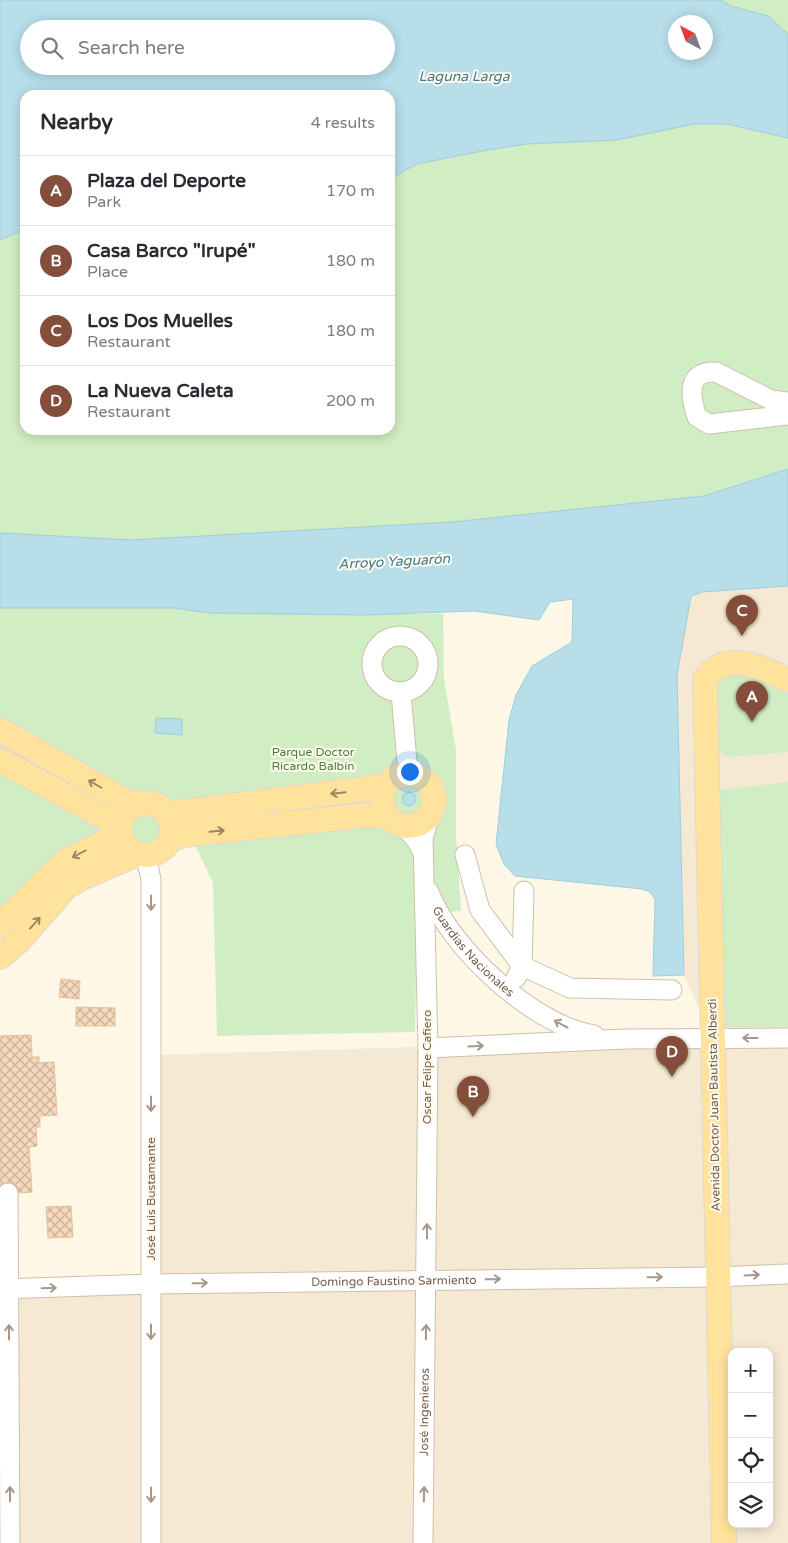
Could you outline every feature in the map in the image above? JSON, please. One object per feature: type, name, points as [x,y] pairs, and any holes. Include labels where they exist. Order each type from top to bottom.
[{"type":"main road","name":"Avenida Doctor Juan Bautista Alberdi","points":[[724,1543],[705,679],[712,669],[731,663],[751,665],[788,680]]},
{"type":"main road","points":[[0,730],[124,800],[139,804],[155,805],[167,814],[172,829],[170,840]]},
{"type":"main road","points":[[0,760],[120,827],[126,846],[141,854]]},
{"type":"main road","points":[[0,957],[20,940],[66,887],[84,877],[141,854],[160,851],[170,840],[182,834],[368,815],[412,826],[429,816],[435,800],[434,792],[424,779],[408,773],[395,777],[386,786],[382,802],[393,821]]},
{"type":"main road","points":[[167,814],[386,786]]},
{"type":"main road","points":[[0,925],[65,861],[105,842],[120,827],[126,812],[139,804]]},
{"type":"street","points":[[788,402],[772,400],[716,372],[707,371],[698,376],[690,391],[696,417],[709,424],[788,415]]},
{"type":"street","points":[[401,693],[408,773]]},
{"type":"street","name":"Oscar Felipe Cafiero","points":[[426,1280],[428,1048],[423,838],[429,816]]},
{"type":"street","name":"Oscar Felipe Cafiero","points":[[393,821],[404,826],[418,842],[423,853]]},
{"type":"street","name":"José Luis Bustamante","points":[[141,854],[151,879],[151,1543]]},
{"type":"street","points":[[465,855],[480,910],[522,966],[570,988],[672,990]]},
{"type":"street","name":"Guardias Nacionales","points":[[425,882],[441,918],[466,950],[508,989],[535,1010],[568,1028],[590,1034],[625,1039]]},
{"type":"street","points":[[508,989],[522,966],[524,892]]},
{"type":"street","points":[[528,1044],[540,1025],[535,1010]]},
{"type":"street","name":"Guardias Nacionales","points":[[428,1048],[625,1039],[788,1038]]},
{"type":"street","points":[[8,1193],[4,1289],[10,1543]]},
{"type":"street","name":"Domingo Faustino Sarmiento","points":[[4,1289],[151,1284],[717,1277],[788,1274]]},
{"type":"street","name":"José Ingenieros","points":[[423,1543],[426,1280]]},
{"type":"shaded area","points":[[788,586],[788,1543],[0,1543],[0,1289],[151,1283],[151,1055],[712,1038],[684,975],[677,675],[691,596],[702,592]]},
{"type":"green space","points":[[721,0],[788,0],[788,34],[768,16],[731,6]]},
{"type":"green space","points":[[694,124],[727,124],[788,138],[788,469],[704,496],[452,522],[131,540],[0,533],[0,240],[20,231],[20,435],[395,435],[395,176],[417,164],[482,151],[526,144],[617,140]]},
{"type":"green space","name":"Parque Doctor Ricardo Balbín","points":[[0,608],[174,608],[210,613],[443,614],[444,679],[456,750],[456,833],[461,911],[417,913],[415,1032],[217,1036],[213,883],[176,804],[165,823],[165,832],[161,840],[149,847],[135,845],[127,834],[0,916]]},
{"type":"green space","points":[[733,670],[788,688],[788,752],[728,757],[718,751],[716,685],[719,679]]},
{"type":"green space","points":[[788,782],[788,1027],[725,1027],[719,790]]},
{"type":"water","name":"Laguna Larga","points":[[0,0],[721,0],[731,6],[768,16],[788,34],[788,138],[727,124],[694,124],[617,140],[526,144],[482,151],[417,164],[395,176],[395,90],[20,90],[20,231],[0,240]]},
{"type":"water","name":"Arroyo Yaguarón","points":[[788,469],[788,586],[702,592],[691,596],[677,675],[684,975],[653,976],[655,899],[650,892],[642,889],[515,876],[504,864],[496,844],[509,720],[516,695],[532,666],[572,642],[573,599],[550,602],[539,620],[474,611],[365,615],[210,613],[174,608],[0,608],[0,533],[131,540],[452,522],[704,496]]},
{"type":"water","points":[[156,718],[182,719],[182,735],[155,733]]},
{"type":"water","points":[[406,792],[412,792],[416,799],[412,806],[406,806],[402,802],[402,796]]},
{"type":"building","points":[[61,979],[80,981],[79,999],[59,997]]},
{"type":"building","points":[[76,1007],[115,1008],[115,1026],[76,1026]]},
{"type":"building","points":[[31,1035],[32,1057],[39,1057],[39,1063],[54,1062],[57,1115],[40,1116],[40,1127],[36,1127],[37,1146],[29,1147],[32,1192],[0,1194],[0,1036]]},
{"type":"building","points":[[71,1206],[73,1237],[48,1238],[46,1207]]},
{"type":"place","name":"Los Dos Muelles","points":[[742,636]]},
{"type":"place","name":"Plaza del Deporte","points":[[752,722]]},
{"type":"place","name":"La Nueva Caleta","points":[[672,1077]]},
{"type":"place","name":"Casa Barco \"Irupé\"","points":[[473,1117]]}]
